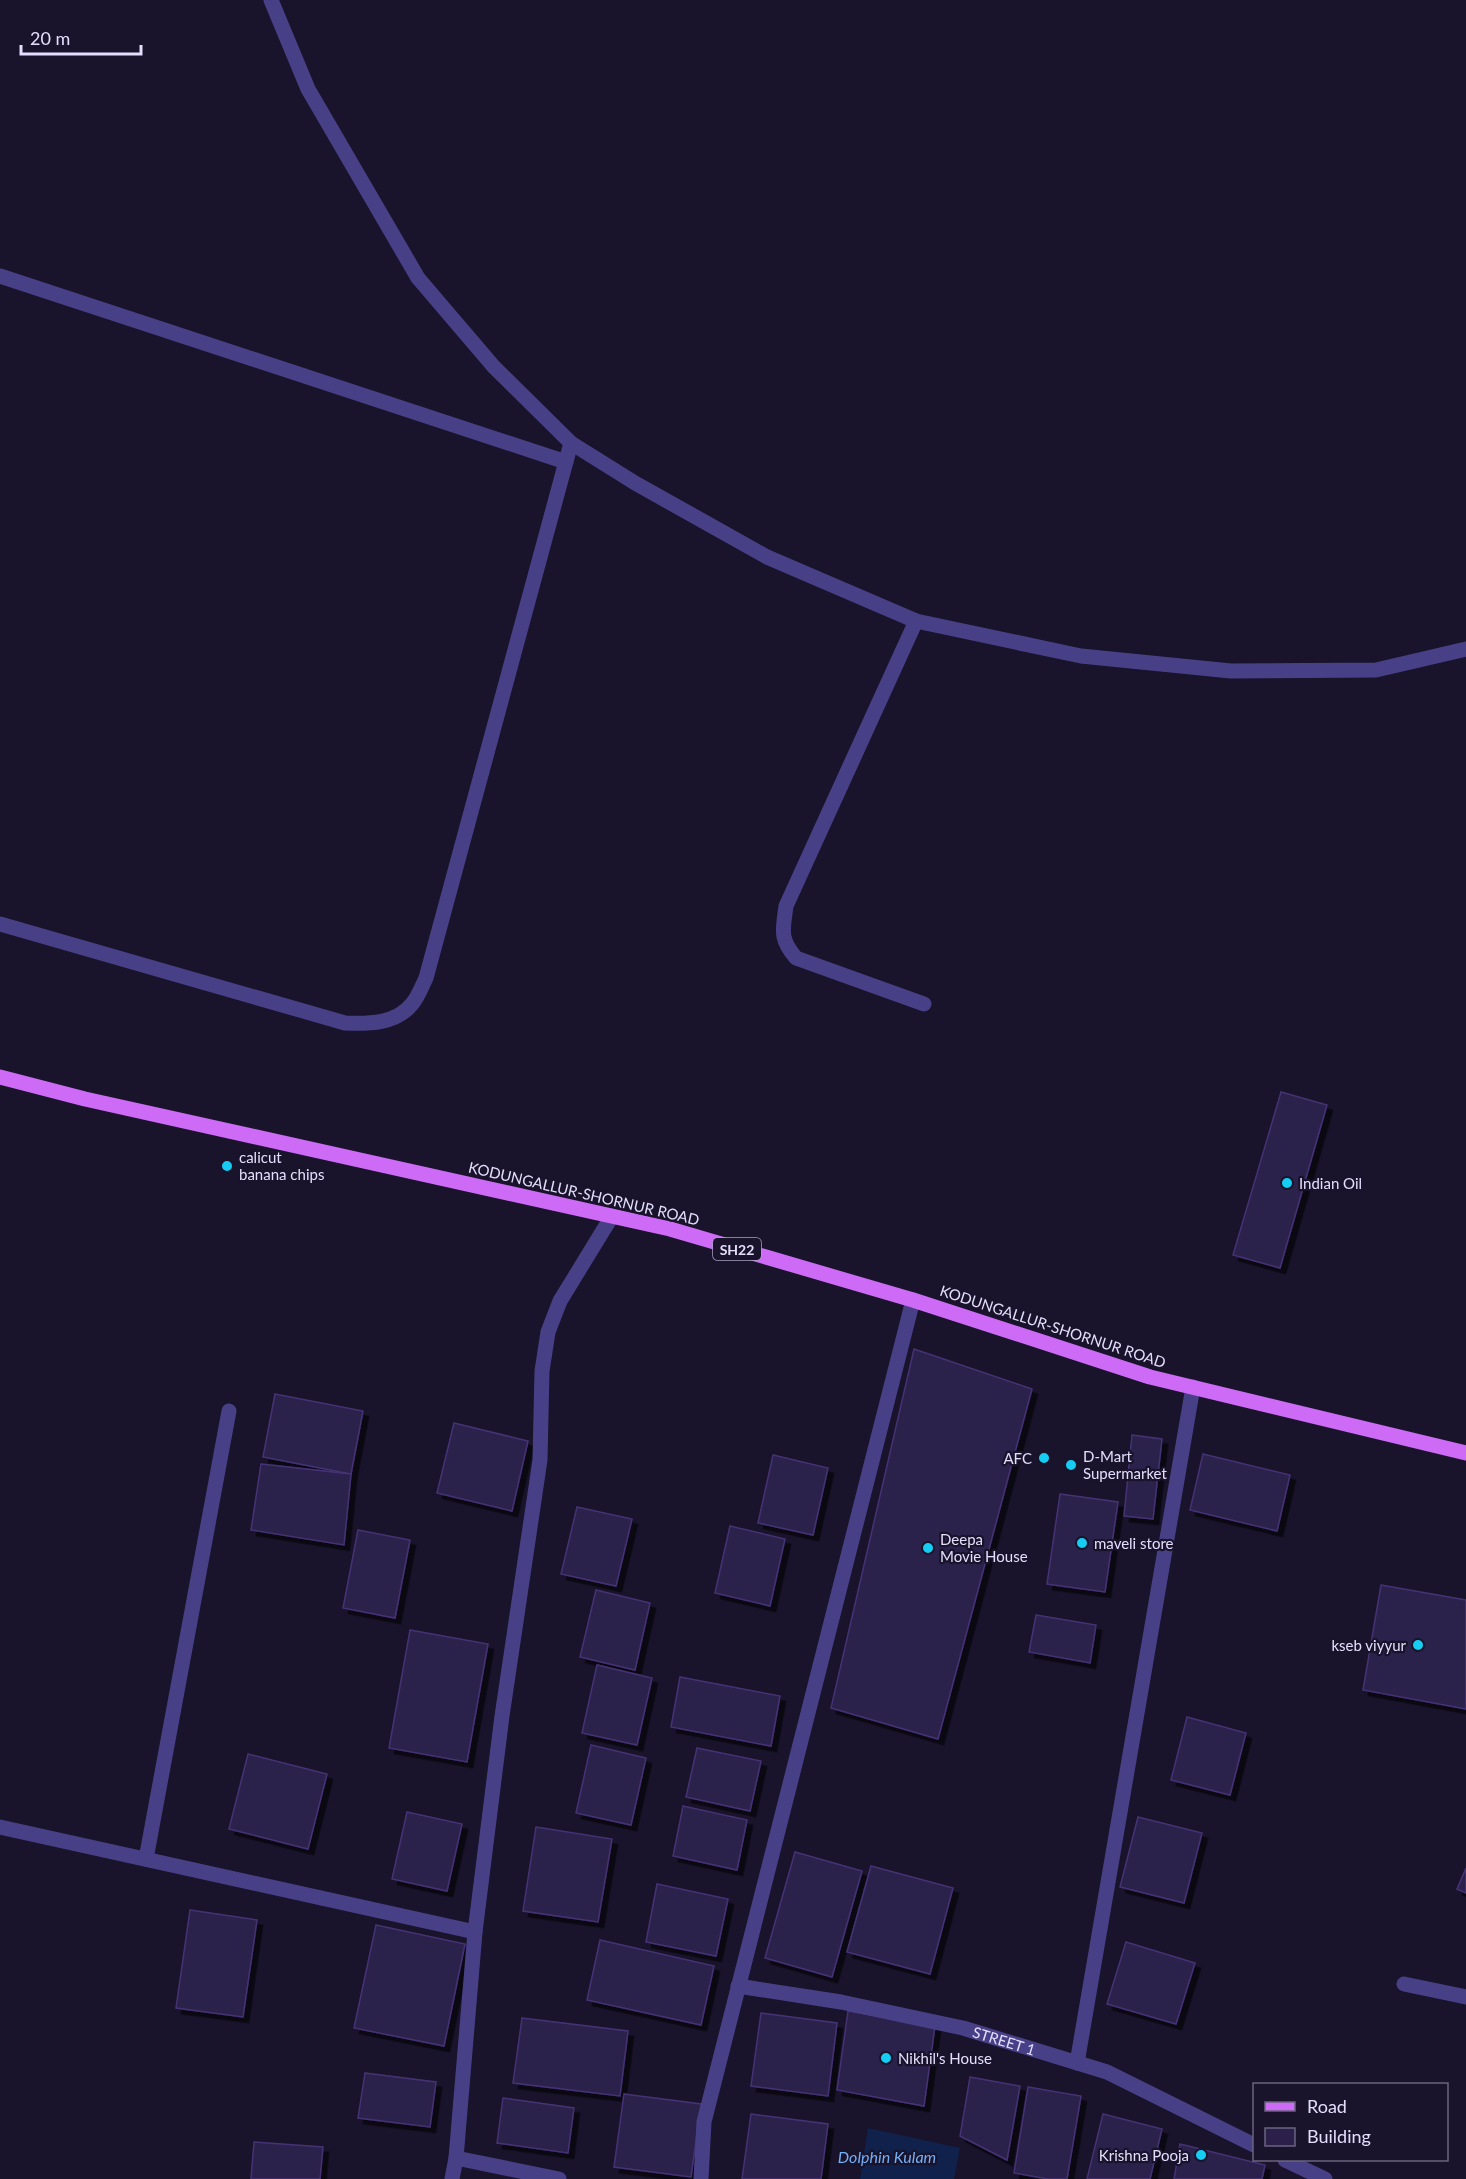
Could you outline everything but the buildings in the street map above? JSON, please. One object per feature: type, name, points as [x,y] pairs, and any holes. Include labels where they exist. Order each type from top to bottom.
[{"type":"main road","name":"KODUNGALLUR-SHORNUR ROAD","points":[[0,1077],[84,1099],[670,1229],[913,1300],[1150,1377],[1466,1453]]},
{"type":"street","points":[[271,0],[308,89],[418,278],[494,367],[571,443],[635,483],[767,556],[916,621],[1081,656],[1231,671],[1376,670],[1466,649]]},
{"type":"street","points":[[0,276],[566,462]]},
{"type":"street","points":[[0,924],[345,1023],[369,1024],[397,1017],[413,1004],[426,978],[571,443]]},
{"type":"street","points":[[916,621],[786,906],[783,930],[786,946],[796,958],[924,1004]]},
{"type":"street","points":[[452,2179],[456,2158],[476,1932],[502,1716],[540,1460],[542,1371],[548,1332],[560,1301],[612,1216]]},
{"type":"street","points":[[701,2179],[704,2122],[913,1300]]},
{"type":"street","points":[[1077,2063],[1193,1388]]},
{"type":"street","points":[[146,1860],[229,1411]]},
{"type":"street","points":[[0,1827],[476,1932]]},
{"type":"street","points":[[1404,1984],[1466,1997]]},
{"type":"street","name":"STREET 1","points":[[738,1986],[841,2002],[963,2028],[1107,2072],[1253,2145]]},
{"type":"street","points":[[456,2158],[559,2179]]},
{"type":"street","points":[[1287,2161],[1325,2179]]},
{"type":"water","name":"Dolphin Kulam","points":[[868,2128],[960,2148],[954,2179],[860,2179]]},
{"type":"place","name":"calicut banana chips","points":[[227,1166]]},
{"type":"place","name":"Indian Oil","points":[[1287,1183]]},
{"type":"place","name":"AFC","points":[[1044,1458]]},
{"type":"place","name":"D-Mart Supermarket","points":[[1071,1465]]},
{"type":"place","name":"maveli store","points":[[1082,1543]]},
{"type":"place","name":"Deepa Movie House","points":[[928,1548]]},
{"type":"place","name":"kseb viyyur","points":[[1418,1645]]},
{"type":"place","name":"Nikhil's House","points":[[886,2058]]},
{"type":"place","name":"Krishna Pooja","points":[[1201,2155]]}]
